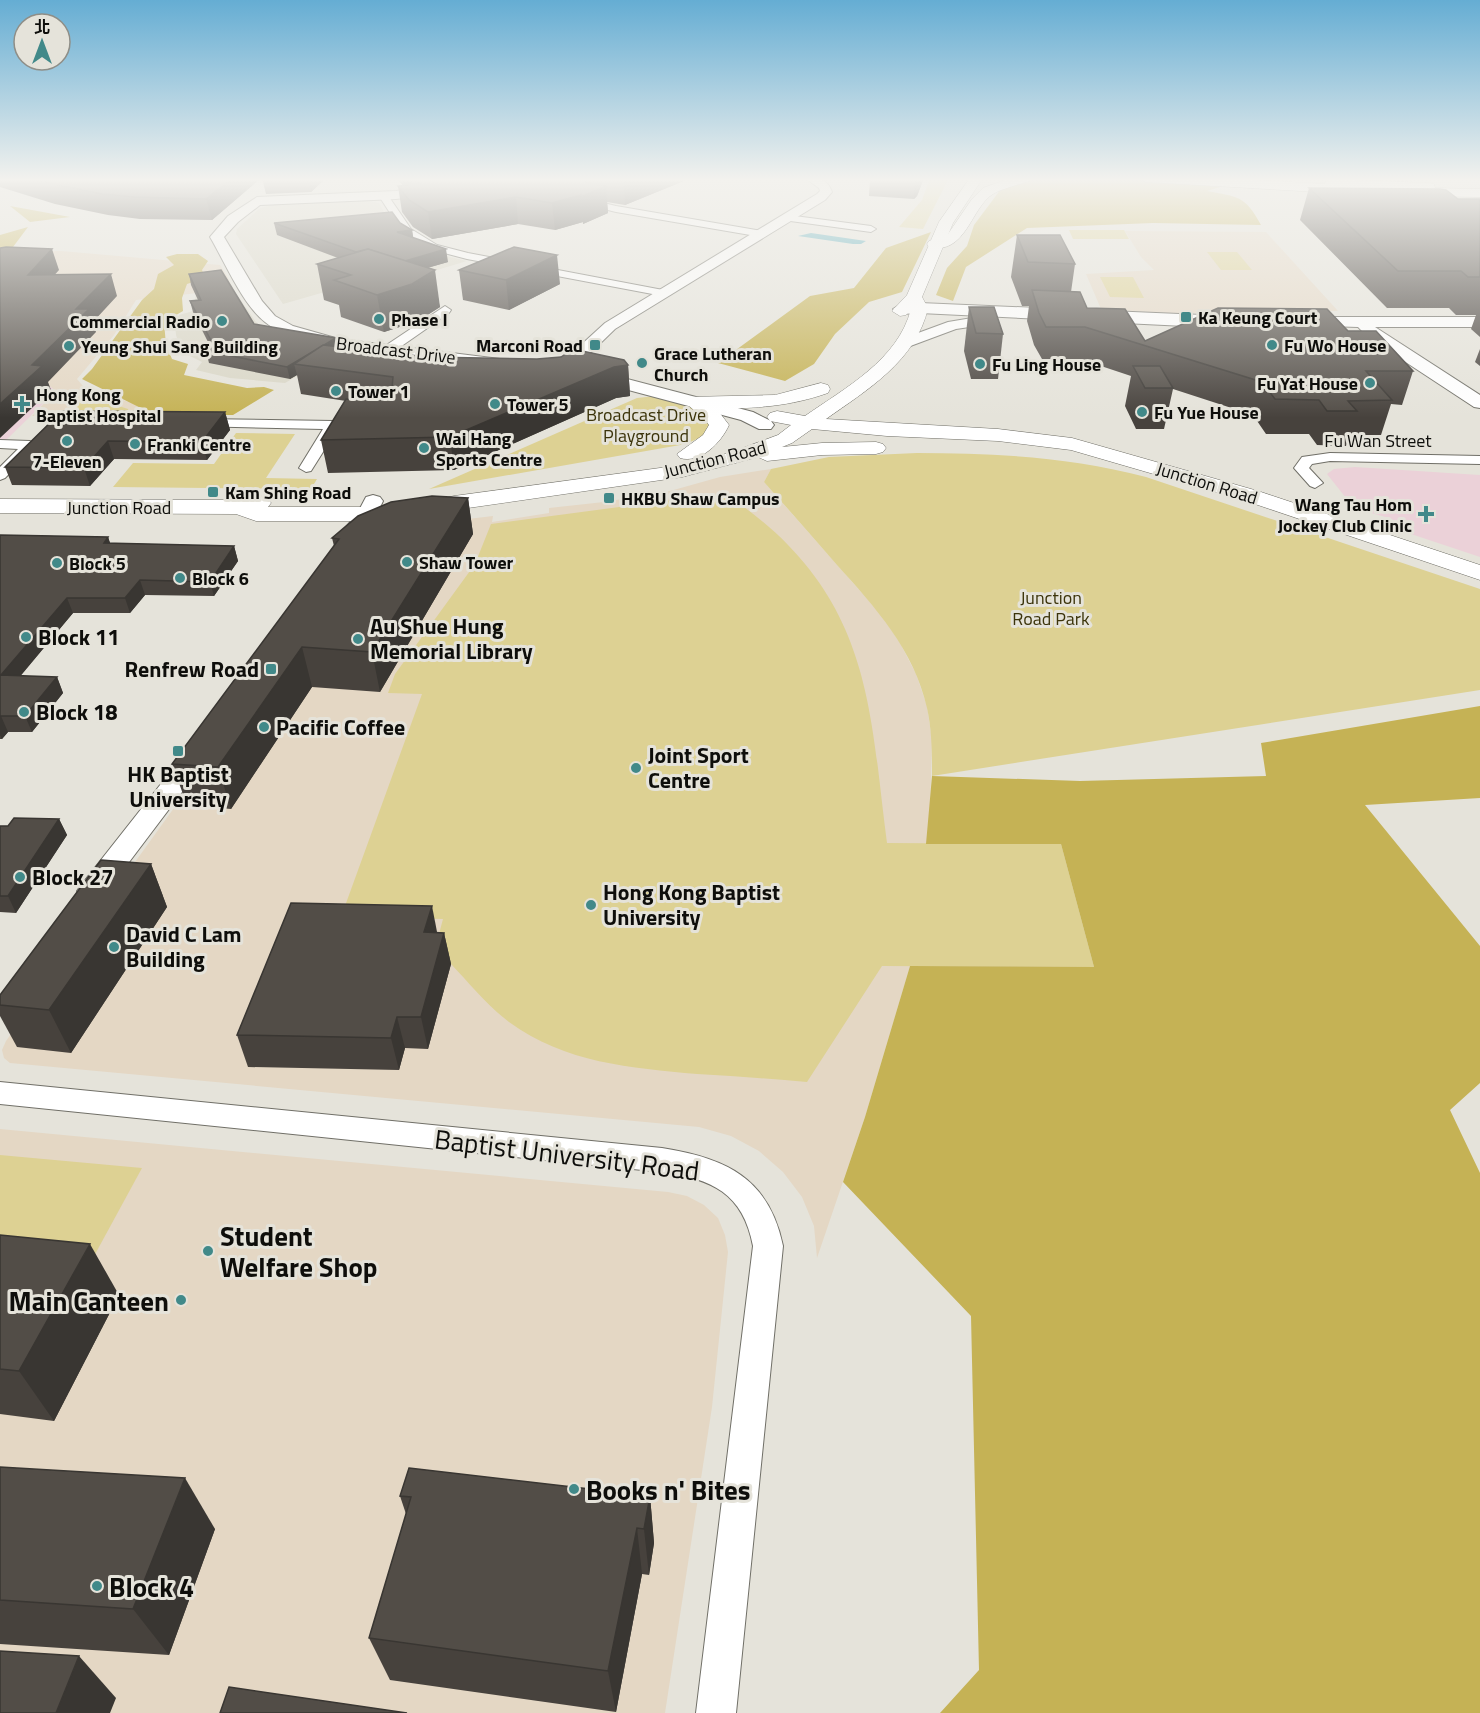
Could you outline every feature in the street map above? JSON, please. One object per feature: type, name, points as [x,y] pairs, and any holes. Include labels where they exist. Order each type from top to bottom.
[{"type":"main road","points":[[889,329],[912,305],[930,258]]},
{"type":"main road","points":[[802,428],[866,399],[876,375],[905,343],[917,320],[912,305]]},
{"type":"main road","points":[[763,419],[841,376]]},
{"type":"main road","points":[[695,401],[777,401],[807,395],[821,389]]},
{"type":"main road","points":[[866,399],[894,423],[935,438]]},
{"type":"main road","points":[[687,454],[708,442],[719,425],[712,414],[695,401]]},
{"type":"main road","name":"Junction Road","points":[[630,477],[665,459],[738,439],[763,419],[828,437],[935,438],[1104,455],[1207,482],[1480,573]]},
{"type":"main road","name":"Junction Road","points":[[0,506],[238,507],[256,514],[369,508],[407,514],[454,503],[682,471],[736,458],[781,442],[802,428]]},
{"type":"main road","points":[[736,458],[822,449],[901,447],[935,438]]},
{"type":"street","name":"Broadcast Drive","points":[[229,258],[256,303],[270,319],[287,329],[345,345],[514,364]]},
{"type":"street","points":[[477,258],[663,293]]},
{"type":"street","points":[[722,258],[610,326],[576,358],[553,366],[537,367],[588,373],[763,419]]},
{"type":"street","points":[[912,305],[1185,321],[1242,321]]},
{"type":"street","points":[[389,350],[445,310]]},
{"type":"street","points":[[905,343],[953,325],[1054,314]]},
{"type":"street","points":[[1286,321],[1480,322]]},
{"type":"street","points":[[1362,322],[1376,335],[1480,403]]},
{"type":"street","points":[[576,358],[579,367],[588,373]]},
{"type":"street","points":[[181,423],[333,424],[306,468]]},
{"type":"street","points":[[0,475],[42,434]]},
{"type":"street","points":[[0,444],[30,445]]},
{"type":"street","name":"Fu Wan Street","points":[[1315,483],[1301,468],[1307,460],[1340,457],[1480,460]]},
{"type":"street","points":[[329,562],[369,508]]},
{"type":"street","points":[[76,913],[173,786],[214,725]]},
{"type":"street","name":"Baptist University Road","points":[[0,1093],[693,1164],[722,1176],[745,1194],[761,1218],[768,1246],[716,1713]]},
{"type":"shaded area","points":[[2,258],[140,258],[220,265],[233,289],[136,300],[114,335],[77,379],[88,392],[132,403],[150,414],[148,417],[32,416],[56,391],[48,385]]},
{"type":"shaded area","points":[[167,258],[204,258],[208,261],[202,270],[205,278],[187,284],[182,298],[183,311],[164,322],[166,345],[172,359],[188,364],[184,375],[247,388],[264,387],[274,390],[233,415],[155,415],[82,379],[92,369],[142,300],[154,289],[158,274],[174,265]]},
{"type":"shaded area","points":[[252,258],[454,258],[467,261],[387,285],[370,279],[283,304]]},
{"type":"shaded area","points":[[878,258],[918,258],[902,292],[869,302],[835,334],[814,364],[785,381],[718,363],[810,296],[854,288]]},
{"type":"shaded area","points":[[956,258],[980,258],[966,267],[953,301],[936,295],[947,268]]},
{"type":"shaded area","points":[[1142,258],[1290,258],[1338,311],[1228,310],[1182,314],[1101,309],[1086,274],[1154,270]]},
{"type":"shaded area","points":[[233,289],[256,322],[267,330],[205,341],[182,353],[175,324],[179,315],[193,311],[196,294]]},
{"type":"shaded area","points":[[268,331],[344,349],[285,383],[230,378],[196,370],[202,362],[184,353],[205,342]]},
{"type":"shaded area","name":"Hong Kong Baptist Hospital","points":[[0,385],[48,385],[56,391],[0,446]]},
{"type":"shaded area","name":"Wang Tau Hom Jockey Club Clinic","points":[[1355,467],[1480,475],[1480,557],[1402,531],[1392,519],[1354,508],[1327,474],[1334,469]]},
{"type":"shaded area","name":"Hong Kong Baptist University","points":[[771,469],[764,482],[883,617],[916,674],[927,706],[932,740],[930,815],[1094,967],[910,966],[865,1117],[817,1258],[814,1226],[802,1197],[783,1172],[759,1151],[731,1136],[699,1127],[10,1063],[4,1058],[2,1050],[6,1041],[347,568],[451,521],[493,516],[492,522],[549,513],[549,508],[670,491],[720,477]]},
{"type":"shaded area","points":[[1480,706],[1480,798],[1365,805],[1480,946],[1480,1083],[1450,1110],[1480,1173],[1480,1713],[940,1713],[979,1670],[971,1316],[843,1182],[910,966],[1094,967],[1061,844],[926,844],[932,776],[1080,781],[1266,776],[1261,743]]},
{"type":"shaded area","points":[[0,1129],[668,1192],[687,1196],[704,1205],[718,1218],[725,1235],[728,1252],[712,1407],[665,1713],[0,1713]]},
{"type":"green space","points":[[1212,258],[1242,258],[1252,270],[1221,270]]},
{"type":"green space","points":[[1100,277],[1133,277],[1144,298],[1110,297]]},
{"type":"green space","name":"Broadcast Drive Playground","points":[[655,396],[693,406],[709,419],[710,433],[686,444],[429,489],[637,398]]},
{"type":"green space","points":[[75,402],[113,404],[128,409],[130,416],[61,414]]},
{"type":"green space","points":[[236,433],[295,434],[266,478],[317,479],[311,489],[113,487],[133,463],[214,464]]},
{"type":"green space","name":"Junction Road Park","points":[[917,453],[1032,458],[1118,470],[1146,477],[1480,589],[1480,690],[932,776],[931,734],[927,708],[913,667],[903,648],[879,613],[764,482],[771,469],[829,457]]},
{"type":"green space","name":"Joint Sport Centre","points":[[725,493],[766,524],[788,545],[816,578],[837,613],[853,648],[864,685],[877,761],[887,843],[1061,844],[1094,967],[882,966],[807,1082],[623,1066],[553,1047],[530,1036],[501,1016],[451,964],[431,964],[443,919],[341,917],[422,694],[388,693],[395,674],[475,564],[491,524]]},
{"type":"green space","points":[[0,1155],[142,1168],[87,1269],[0,1260]]},
{"type":"building","points":[[0,258],[44,258],[28,275],[111,274],[76,309],[89,309],[32,365],[42,366],[0,404]]},
{"type":"building","points":[[338,258],[397,258],[435,270],[412,284],[377,295],[334,280],[351,275],[317,264]]},
{"type":"building","points":[[396,258],[415,258],[405,261]]},
{"type":"building","points":[[488,258],[551,258],[506,280],[459,270]]},
{"type":"building","points":[[1026,258],[1072,258],[1075,264],[1028,262]]},
{"type":"building","points":[[1384,258],[1480,258],[1480,277],[1468,277],[1461,271],[1398,271]]},
{"type":"building","points":[[221,270],[254,324],[336,338],[287,367],[206,351],[214,346],[190,301],[201,300],[189,274]]},
{"type":"building","points":[[1032,290],[1080,292],[1087,308],[1125,309],[1145,341],[1218,308],[1327,309],[1348,331],[1376,331],[1413,371],[1366,371],[1392,400],[1348,401],[1357,411],[1327,411],[1319,400],[1275,399],[1262,382],[1085,327],[1046,327]]},
{"type":"building","points":[[969,307],[994,307],[1003,334],[976,333]]},
{"type":"building","points":[[323,345],[427,357],[537,359],[561,357],[573,349],[624,360],[628,365],[614,367],[450,437],[321,440],[346,399],[391,400],[393,377],[294,364]]},
{"type":"building","points":[[1133,366],[1160,366],[1173,388],[1145,388]]},
{"type":"building","points":[[62,411],[225,412],[202,442],[108,441],[84,468],[5,467]]},
{"type":"building","points":[[432,496],[468,498],[372,652],[302,647],[218,767],[172,764],[339,539],[332,538],[358,516],[391,502]]},
{"type":"building","points":[[0,535],[108,537],[104,543],[234,546],[210,582],[140,580],[125,598],[67,598],[1,675],[57,677],[25,716],[0,716]]},
{"type":"building","points":[[14,818],[59,819],[8,896],[0,896],[0,826],[8,826]]},
{"type":"building","points":[[101,860],[151,864],[49,1010],[0,1005],[0,995]]},
{"type":"building","points":[[291,903],[432,906],[424,932],[444,933],[421,1017],[397,1017],[391,1038],[237,1035]]},
{"type":"building","points":[[0,1235],[90,1244],[19,1371],[0,1369]]},
{"type":"building","points":[[0,1467],[185,1478],[133,1609],[0,1600]]},
{"type":"building","points":[[409,1468],[650,1496],[644,1529],[637,1528],[608,1671],[369,1638],[411,1497],[400,1496]]},
{"type":"building","points":[[0,1651],[79,1656],[56,1713],[0,1713]]},
{"type":"building","points":[[229,1687],[407,1713],[220,1713]]},
{"type":"place","name":"Ka Keung Court","points":[[1186,317]]},
{"type":"place","name":"Phase I","points":[[379,319]]},
{"type":"place","name":"Commercial Radio","points":[[222,321]]},
{"type":"place","name":"Marconi Road","points":[[595,345]]},
{"type":"place","name":"Fu Wo House","points":[[1272,345]]},
{"type":"place","name":"Yeung Shui Sang Building","points":[[69,346]]},
{"type":"place","name":"Grace Lutheran Church","points":[[642,363]]},
{"type":"place","name":"Fu Ling House","points":[[980,364]]},
{"type":"place","name":"Fu Yat House","points":[[1370,383]]},
{"type":"place","name":"Tower 1","points":[[336,391]]},
{"type":"place","name":"Hong Kong Baptist Hospital","points":[[22,404]]},
{"type":"place","name":"Tower 5","points":[[495,404]]},
{"type":"place","name":"Fu Yue House","points":[[1142,412]]},
{"type":"place","name":"7-Eleven","points":[[67,441]]},
{"type":"place","name":"Franki Centre","points":[[135,444]]},
{"type":"place","name":"Wai Hang Sports Centre","points":[[424,448]]},
{"type":"place","name":"Kam Shing Road","points":[[213,492]]},
{"type":"place","name":"HKBU Shaw Campus","points":[[609,498]]},
{"type":"place","name":"Wang Tau Hom Jockey Club Clinic","points":[[1426,514]]},
{"type":"place","name":"Shaw Tower","points":[[407,562]]},
{"type":"place","name":"Block 5","points":[[57,563]]},
{"type":"place","name":"Block 6","points":[[180,578]]},
{"type":"place","name":"Block 11","points":[[26,637]]},
{"type":"place","name":"Au Shue Hung Memorial Library","points":[[358,639]]},
{"type":"place","name":"Renfrew Road","points":[[271,669]]},
{"type":"place","name":"Block 18","points":[[24,712]]},
{"type":"place","name":"Pacific Coffee","points":[[264,727]]},
{"type":"place","name":"HK Baptist University","points":[[178,751]]},
{"type":"place","name":"Joint Sport Centre","points":[[636,768]]},
{"type":"place","name":"Block 27","points":[[20,877]]},
{"type":"place","name":"Hong Kong Baptist University","points":[[591,905]]},
{"type":"place","name":"David C Lam Building","points":[[114,947]]},
{"type":"place","name":"Student Welfare Shop","points":[[208,1251]]},
{"type":"place","name":"Main Canteen","points":[[181,1300]]},
{"type":"place","name":"Books n' Bites","points":[[574,1489]]},
{"type":"place","name":"Block 4","points":[[97,1586]]}]
